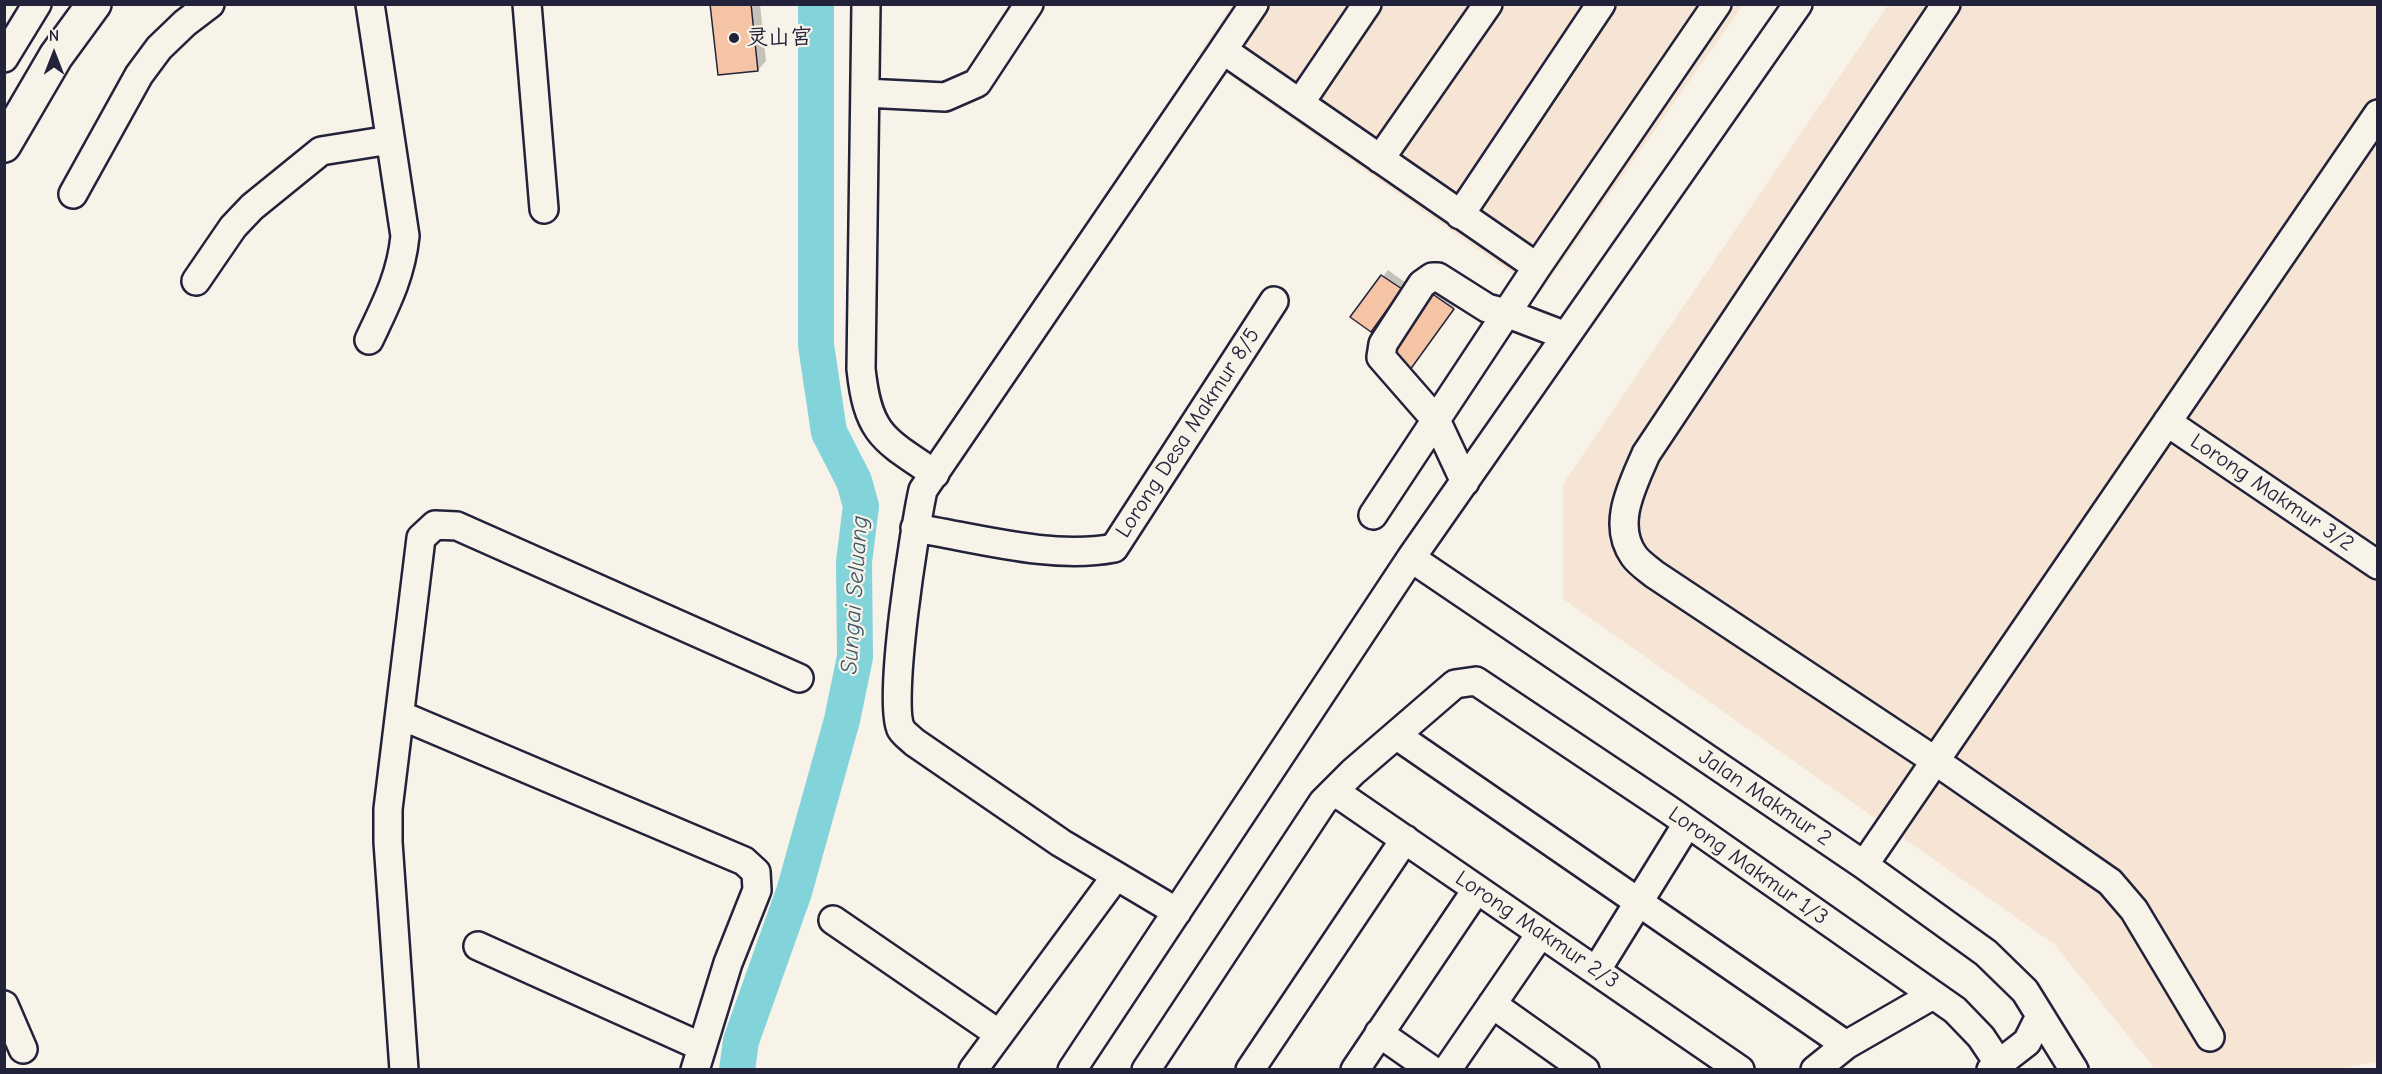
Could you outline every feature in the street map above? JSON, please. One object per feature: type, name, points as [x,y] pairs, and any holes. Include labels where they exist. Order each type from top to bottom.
[{"type":"main road","points":[[4,145],[56,56],[94,4]]},
{"type":"street","points":[[4,58],[37,4]]},
{"type":"street","points":[[73,194],[140,75],[159,48],[185,23],[210,4]]},
{"type":"street","points":[[369,340],[397,280],[405,236],[370,4]]},
{"type":"street","points":[[527,4],[544,209]]},
{"type":"street","points":[[866,4],[861,369],[864,399],[874,426],[895,447],[935,474]]},
{"type":"street","points":[[865,93],[945,97],[977,83],[1029,4]]},
{"type":"street","points":[[1177,912],[1060,843],[914,742],[901,729],[897,709],[898,674],[915,528],[923,490],[1254,4]]},
{"type":"street","points":[[1300,103],[1367,4]]},
{"type":"street","points":[[1380,159],[1488,4]]},
{"type":"street","points":[[1460,215],[1601,4]]},
{"type":"street","points":[[1373,515],[1506,313],[1717,4]]},
{"type":"street","points":[[1072,1070],[1412,558],[1798,4]]},
{"type":"street","points":[[1946,4],[1646,454],[1630,492],[1624,516],[1625,537],[1634,556],[1654,574],[1934,760],[2110,882],[2134,910],[2210,1037]]},
{"type":"street","points":[[1223,50],[1537,267]]},
{"type":"street","points":[[1864,865],[2378,114]]},
{"type":"street","points":[[196,281],[233,226],[252,207],[321,151],[390,140]]},
{"type":"street","points":[[1465,482],[1436,420],[1381,357],[1383,344],[1422,284],[1432,277],[1438,277],[1487,308],[1566,336]]},
{"type":"street","name":"Lorong Desa Makmur 8/5","points":[[915,528],[1060,552],[1090,552],[1114,548],[1274,301]]},
{"type":"street","name":"Lorong Makmur 3/2","points":[[2167,422],[2378,565]]},
{"type":"street","points":[[404,1070],[388,842],[389,799],[421,538],[435,525],[457,526],[799,678]]},
{"type":"street","name":"Jalan Makmur 2","points":[[1412,558],[1864,865],[1986,953],[2025,991],[2074,1070]]},
{"type":"street","name":"Lorong Makmur 1/3","points":[[1396,735],[1455,684],[1476,681],[1955,1010],[1981,1037],[1998,1068]]},
{"type":"street","points":[[400,715],[744,861],[756,872],[757,890],[728,963],[698,1058],[478,946]]},
{"type":"street","points":[[1146,1070],[1323,802],[1396,735],[1846,1045]]},
{"type":"street","name":"Lorong Makmur 2/3","points":[[1334,791],[1740,1070]]},
{"type":"street","points":[[1596,971],[1641,902],[1687,824]]},
{"type":"street","points":[[1250,1070],[1405,840]]},
{"type":"street","points":[[973,1070],[1116,876]]},
{"type":"street","points":[[1354,1070],[1477,889]]},
{"type":"street","points":[[833,920],[999,1034]]},
{"type":"street","points":[[1447,1070],[1541,933]]},
{"type":"street","points":[[1815,1070],[1846,1045],[1933,995]]},
{"type":"street","points":[[4,1005],[23,1049]]},
{"type":"street","points":[[1492,1005],[1585,1070]]},
{"type":"street","points":[[1998,1068],[2027,1042],[2040,1016]]},
{"type":"street","points":[[1379,1033],[1432,1070]]},
{"type":"shaded area","points":[[1232,5],[1743,5],[1540,293],[1199,54]]},
{"type":"shaded area","points":[[1888,5],[2377,5],[2377,1062],[2333,1070],[2155,1069],[2054,944],[1563,599],[1563,484]]},
{"type":"building","name":"灵山宫","points":[[710,4],[751,4],[758,71],[718,75]]},
{"type":"building","points":[[1381,275],[1402,289],[1371,332],[1350,317]]},
{"type":"building","points":[[1402,289],[1423,304],[1431,293],[1454,309],[1407,374],[1384,358],[1392,347],[1371,332]]},
{"type":"waterway","name":"Sungai Seluang","points":[[737,1070],[741,1041],[794,892],[842,720],[855,657],[854,562],[861,506],[854,481],[829,432],[816,345],[816,4]]},
{"type":"place","name":"灵山宫","points":[[734,38]]}]
